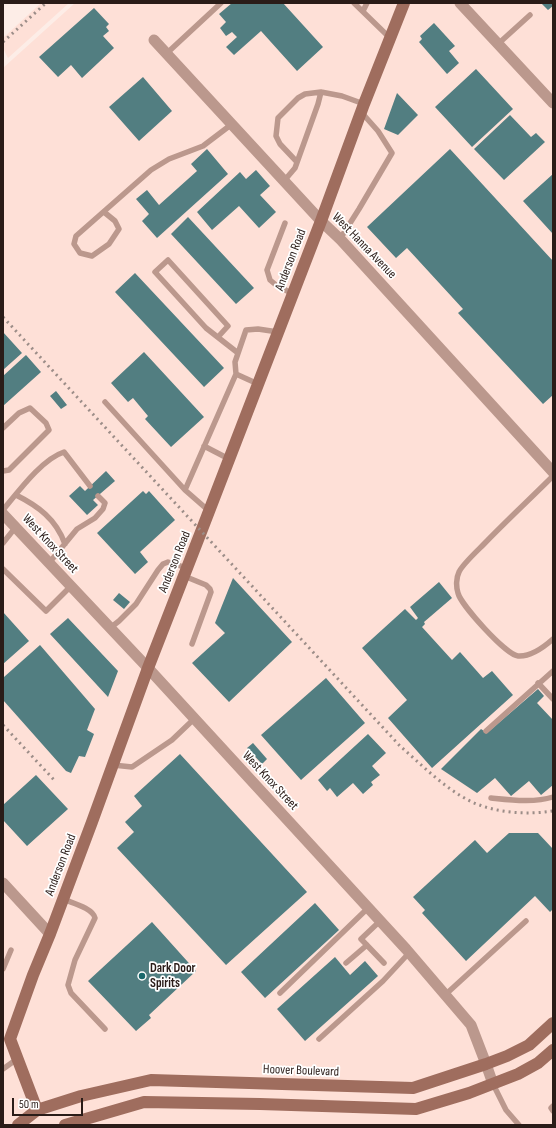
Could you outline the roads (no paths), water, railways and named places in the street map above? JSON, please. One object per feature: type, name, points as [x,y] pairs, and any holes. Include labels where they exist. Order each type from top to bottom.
[{"type":"street","name":"Anderson Road","points":[[37,1110],[10,1039],[148,668],[404,3]]},
{"type":"street","points":[[460,3],[553,103]]},
{"type":"street","name":"West Hanna Avenue","points":[[154,40],[321,221],[340,239],[553,472]]},
{"type":"street","name":"West Knox Street","points":[[3,514],[148,668],[380,921],[471,1025],[493,1084]]},
{"type":"street","points":[[3,883],[50,934]]},
{"type":"street","name":"Hoover Boulevard","points":[[37,1110],[81,1096],[151,1080],[413,1088],[507,1056],[528,1045],[553,1023]]},
{"type":"street","points":[[65,1125],[144,1102],[416,1109],[469,1093],[518,1074],[538,1063],[553,1050]]},
{"type":"street","points":[[18,1125],[37,1110]]},
{"type":"lane","points":[[166,54],[222,3]]},
{"type":"lane","points":[[354,3],[390,38]]},
{"type":"lane","points":[[363,11],[367,3]]},
{"type":"lane","points":[[498,44],[530,15]]},
{"type":"lane","points":[[284,181],[295,168],[321,92]]},
{"type":"lane","points":[[297,162],[280,144],[276,136],[278,118],[298,98],[305,94],[321,92],[342,96],[363,108],[392,153],[340,239]]},
{"type":"lane","points":[[104,212],[115,221],[119,229],[109,244],[92,256],[80,253],[74,244],[76,236],[151,170],[169,159],[203,146],[232,124]]},
{"type":"lane","points":[[285,224],[267,270],[270,280],[293,294]]},
{"type":"lane","points":[[218,337],[228,326],[168,260],[155,272],[206,328],[238,353]]},
{"type":"lane","points":[[185,490],[236,374],[235,362],[246,330],[258,329],[278,332]]},
{"type":"lane","points":[[236,374],[258,385]]},
{"type":"lane","points":[[105,402],[185,490],[209,511]]},
{"type":"lane","points":[[3,428],[19,412],[30,408],[46,423],[49,430],[9,470],[3,471]]},
{"type":"lane","points":[[204,446],[229,459]]},
{"type":"lane","points":[[3,510],[38,469],[56,454],[64,452],[90,486]]},
{"type":"lane","points":[[553,476],[475,552],[459,572],[456,582],[458,594],[463,603],[476,620],[507,651],[517,656],[527,655],[537,651],[553,639]]},
{"type":"lane","points":[[16,495],[44,512],[56,525],[63,536],[65,544]]},
{"type":"lane","points":[[49,563],[77,528],[95,518],[103,509],[105,503],[98,496]]},
{"type":"lane","points":[[3,543],[16,528]]},
{"type":"lane","points":[[110,628],[136,604],[158,570],[163,564],[168,562],[206,585],[210,589],[192,644]]},
{"type":"lane","points":[[3,569],[46,611],[70,586]]},
{"type":"lane","points":[[486,731],[553,670]]},
{"type":"lane","points":[[538,683],[553,699]]},
{"type":"lane","points":[[113,765],[132,767],[172,740],[194,719]]},
{"type":"lane","points":[[491,798],[536,800],[553,797]]},
{"type":"lane","points":[[63,899],[84,907],[93,913],[95,918],[75,960],[68,985],[71,993],[105,1029]]},
{"type":"lane","points":[[280,993],[368,908]]},
{"type":"lane","points":[[380,921],[361,939],[384,963]]},
{"type":"lane","points":[[445,995],[526,921]]},
{"type":"lane","points":[[346,963],[367,945]]},
{"type":"lane","points":[[3,969],[11,950]]},
{"type":"lane","points":[[319,1040],[383,981],[409,953]]},
{"type":"lane","points":[[3,1069],[17,1059]]},
{"type":"lane","points":[[493,1084],[506,1110],[519,1125]]},
{"type":"lane","points":[[553,1106],[551,1108],[553,1111]]},
{"type":"railway","points":[[3,42],[46,3]]},
{"type":"railway","points":[[3,317],[400,746],[425,769],[462,797],[481,806],[501,811],[522,813],[553,811]]},
{"type":"railway","points":[[3,725],[56,782]]},
{"type":"place","name":"Dark Door Spirits","points":[[142,976]]}]
